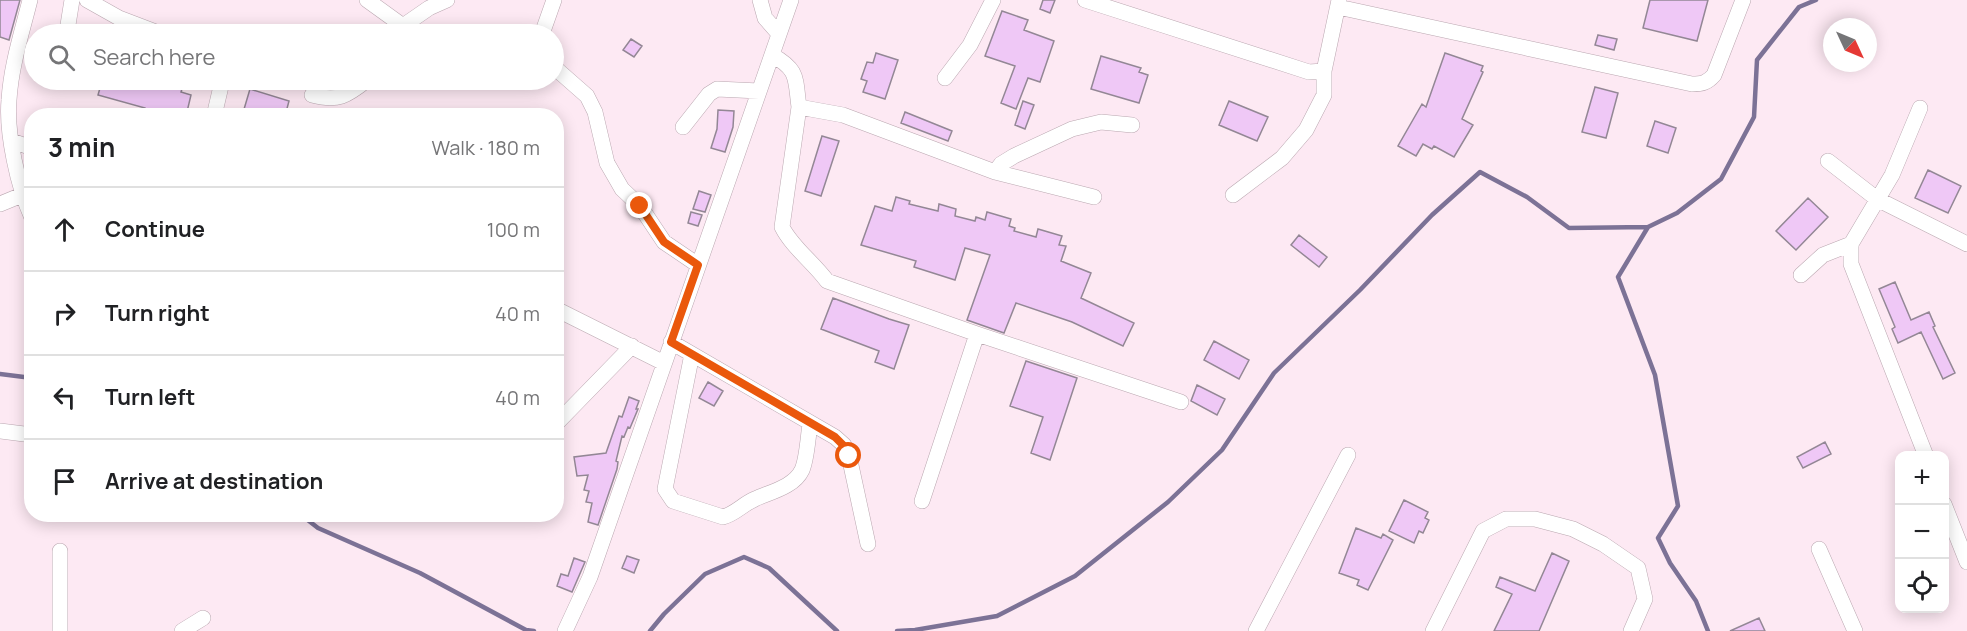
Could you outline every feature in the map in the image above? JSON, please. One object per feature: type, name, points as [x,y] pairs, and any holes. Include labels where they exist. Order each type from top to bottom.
[{"type":"street","points":[[24,200],[12,141],[9,99],[18,45],[30,0]]},
{"type":"street","points":[[68,24],[72,0]]},
{"type":"street","points":[[87,0],[135,24]]},
{"type":"street","points":[[367,0],[393,24]]},
{"type":"street","points":[[408,24],[429,8],[447,0]]},
{"type":"street","points":[[546,24],[554,0]]},
{"type":"street","points":[[760,0],[765,18],[779,34]]},
{"type":"street","points":[[568,624],[590,577],[790,0]]},
{"type":"street","points":[[945,78],[970,45],[993,0]]},
{"type":"street","points":[[1085,0],[1309,72],[1324,71]]},
{"type":"street","points":[[1233,195],[1282,158],[1306,130],[1324,95],[1324,71],[1339,4],[1692,84],[1702,84],[1708,82],[1714,75],[1743,0]]},
{"type":"street","points":[[772,55],[787,63],[792,70],[799,107],[782,226],[787,236],[827,281],[1181,402]]},
{"type":"street","points":[[564,76],[587,96],[595,112],[607,163],[622,189],[640,206],[664,242],[698,265]]},
{"type":"street","points":[[683,127],[709,94],[717,88],[759,91]]},
{"type":"street","points":[[216,108],[220,90]]},
{"type":"street","points":[[312,95],[335,100],[354,90]]},
{"type":"street","points":[[799,107],[843,115],[995,172],[1094,197]]},
{"type":"street","points":[[1920,108],[1893,176],[1851,244],[1851,264],[1924,451]]},
{"type":"street","points":[[995,172],[1001,164],[1014,156],[1072,129],[1101,122],[1132,125]]},
{"type":"street","points":[[12,141],[24,145]]},
{"type":"street","points":[[1828,161],[1877,200],[1967,244]]},
{"type":"street","points":[[0,204],[22,195]]},
{"type":"street","points":[[1801,275],[1823,255],[1851,244]]},
{"type":"street","points":[[564,313],[664,363]]},
{"type":"street","points":[[922,501],[977,334]]},
{"type":"street","points":[[671,342],[835,437],[844,446],[849,456],[868,544]]},
{"type":"street","points":[[564,416],[632,346]]},
{"type":"street","points":[[692,354],[665,489],[673,501],[723,517],[730,515],[752,500],[788,484],[802,470],[810,424]]},
{"type":"street","points":[[0,431],[24,434]]},
{"type":"street","points":[[1256,631],[1348,455]]},
{"type":"street","points":[[1944,505],[1967,562]]},
{"type":"street","points":[[1433,631],[1483,531],[1506,519],[1535,519],[1573,530],[1611,549],[1638,568],[1645,599],[1631,631]]},
{"type":"street","points":[[1819,549],[1855,631]]},
{"type":"street","points":[[60,551],[60,631]]},
{"type":"street","points":[[182,631],[203,618]]},
{"type":"building","points":[[0,0],[20,0],[9,40],[0,37]]},
{"type":"building","points":[[1043,0],[1055,0],[1050,13],[1040,9]]},
{"type":"building","points":[[1650,0],[1708,0],[1697,41],[1643,28]]},
{"type":"building","points":[[1002,11],[1028,20],[1024,30],[1054,41],[1040,82],[1028,78],[1016,109],[1001,103],[1015,66],[985,56]]},
{"type":"building","points":[[1598,35],[1617,39],[1614,50],[1595,45]]},
{"type":"building","points":[[631,39],[642,46],[634,57],[623,50]]},
{"type":"building","points":[[876,53],[898,60],[885,99],[863,92],[867,81],[861,79],[867,62],[873,63]]},
{"type":"building","points":[[1445,53],[1483,66],[1481,71],[1483,72],[1462,119],[1473,125],[1454,157],[1434,146],[1432,149],[1423,144],[1416,156],[1398,146],[1422,104],[1426,107]]},
{"type":"building","points":[[1101,56],[1141,68],[1139,72],[1148,75],[1139,103],[1091,89]]},
{"type":"building","points":[[1595,87],[1618,93],[1606,138],[1582,132]]},
{"type":"building","points":[[99,90],[182,90],[181,92],[191,95],[188,108],[145,108],[98,95]]},
{"type":"building","points":[[250,90],[289,101],[287,108],[244,108]]},
{"type":"building","points":[[1023,101],[1034,105],[1025,129],[1015,125]]},
{"type":"building","points":[[1229,101],[1268,117],[1257,141],[1219,125]]},
{"type":"building","points":[[718,110],[734,111],[733,127],[725,152],[711,148],[717,129]]},
{"type":"building","points":[[905,112],[952,131],[948,141],[901,123]]},
{"type":"building","points":[[1655,121],[1676,128],[1668,153],[1647,146]]},
{"type":"building","points":[[822,136],[839,141],[821,196],[805,191]]},
{"type":"building","points":[[1928,170],[1961,186],[1948,213],[1915,198]]},
{"type":"building","points":[[699,191],[711,195],[705,212],[693,209]]},
{"type":"building","points":[[896,197],[910,201],[909,204],[938,211],[939,204],[956,209],[955,216],[975,221],[976,217],[985,220],[987,212],[1011,219],[1009,226],[1015,228],[1014,231],[1036,237],[1038,229],[1062,236],[1059,245],[1066,246],[1061,261],[1091,273],[1081,298],[1134,323],[1123,346],[1072,322],[1016,303],[1004,333],[967,320],[990,255],[965,248],[955,280],[914,267],[916,261],[861,245],[875,206],[892,211]]},
{"type":"building","points":[[1808,198],[1828,217],[1796,250],[1776,231]]},
{"type":"building","points":[[691,212],[702,215],[698,226],[688,223]]},
{"type":"building","points":[[1299,235],[1327,257],[1319,267],[1291,245]]},
{"type":"building","points":[[1895,282],[1911,320],[1929,312],[1935,326],[1933,327],[1955,373],[1943,379],[1921,332],[1898,343],[1892,329],[1895,327],[1879,289]]},
{"type":"building","points":[[833,298],[909,325],[894,369],[875,362],[879,351],[821,329]]},
{"type":"building","points":[[1214,341],[1249,360],[1239,379],[1204,360]]},
{"type":"building","points":[[1026,361],[1077,378],[1050,460],[1031,453],[1043,417],[1010,406]]},
{"type":"building","points":[[708,382],[723,391],[714,406],[699,398]]},
{"type":"building","points":[[1197,385],[1225,399],[1217,415],[1191,401]]},
{"type":"building","points":[[629,397],[639,401],[636,409],[638,409],[630,428],[628,427],[624,437],[622,436],[616,461],[618,462],[617,469],[598,525],[588,522],[592,503],[586,502],[589,491],[584,490],[588,475],[577,476],[574,457],[606,453],[619,416],[622,417]]},
{"type":"building","points":[[1825,442],[1831,454],[1803,468],[1797,457]]},
{"type":"building","points":[[1404,500],[1428,512],[1425,518],[1429,520],[1423,533],[1419,531],[1414,543],[1389,531]]},
{"type":"building","points":[[1356,528],[1381,538],[1383,534],[1393,540],[1368,590],[1357,585],[1359,580],[1339,573]]},
{"type":"building","points":[[1552,553],[1569,561],[1539,631],[1494,631],[1512,594],[1496,587],[1500,577],[1535,591]]},
{"type":"building","points":[[627,556],[639,560],[634,573],[622,568]]},
{"type":"building","points":[[574,558],[585,562],[572,592],[557,586],[561,574],[568,576]]},
{"type":"building","points":[[1759,618],[1765,631],[1730,631]]},
{"type":"waterway","points":[[897,631],[997,616],[1075,576],[1168,502],[1222,450],[1274,373],[1360,290],[1432,215],[1480,172],[1527,197],[1569,228],[1648,227],[1677,213],[1721,179],[1754,117],[1757,60],[1799,7],[1816,0]]},
{"type":"waterway","points":[[1648,227],[1618,277],[1655,375],[1678,506],[1658,538],[1670,563],[1696,601],[1708,631]]},
{"type":"waterway","points":[[0,374],[24,377]]},
{"type":"waterway","points":[[310,522],[318,528],[420,573],[526,630],[534,631]]},
{"type":"waterway","points":[[650,631],[705,574],[744,557],[769,568],[837,631]]},
{"type":"route","points":[[640,206],[664,242],[698,265],[671,342],[835,437],[844,446],[849,456]]}]
